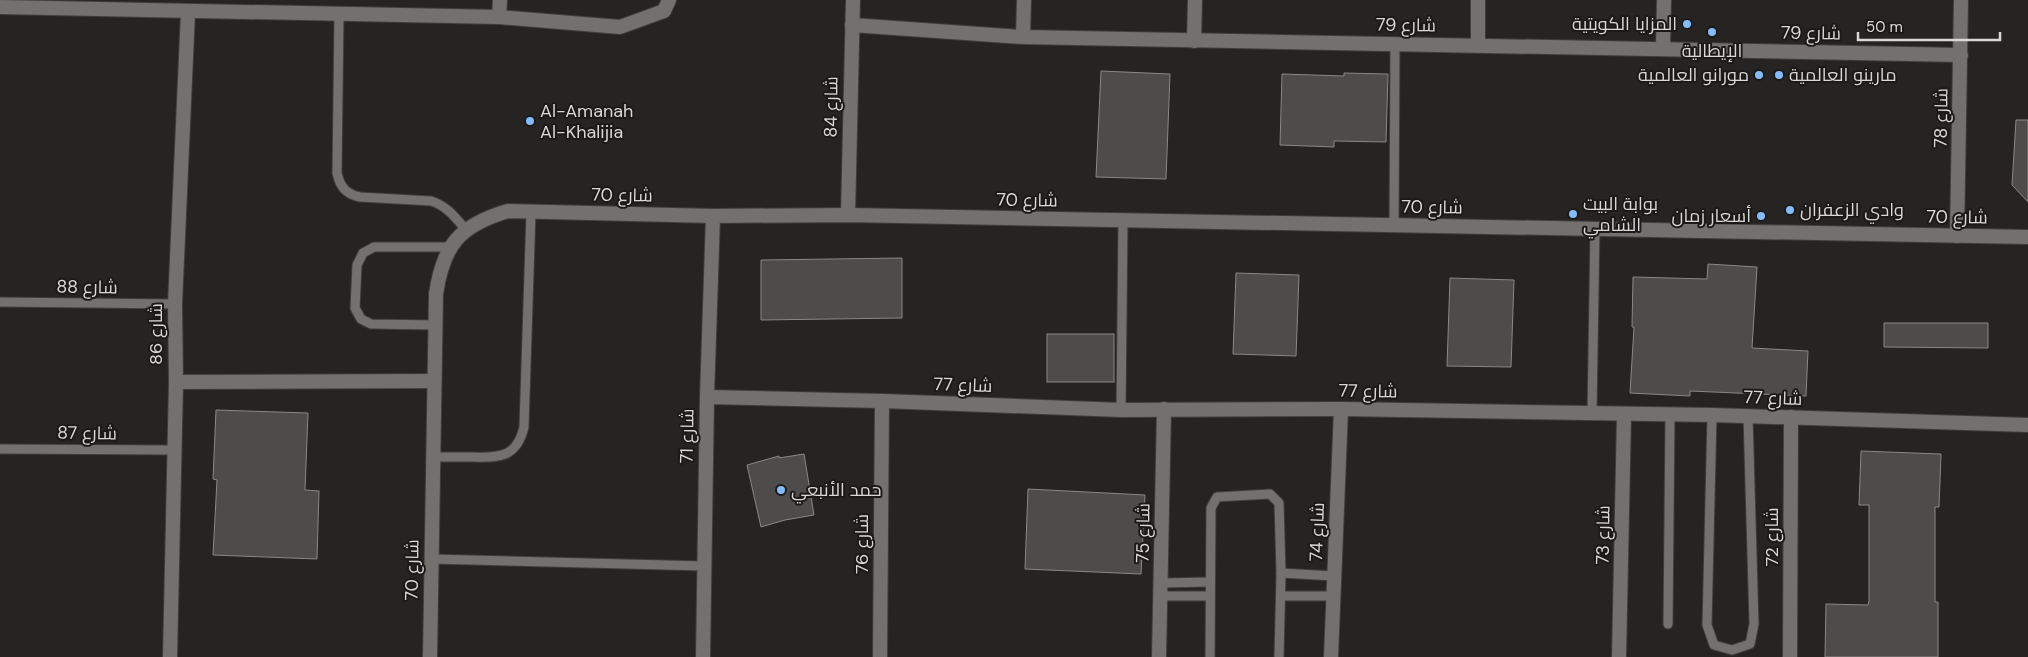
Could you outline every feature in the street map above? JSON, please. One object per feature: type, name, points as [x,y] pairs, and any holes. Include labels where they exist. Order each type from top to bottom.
[{"type":"street","points":[[499,17],[500,0]]},
{"type":"street","points":[[0,7],[499,17],[620,27],[664,11],[669,0]]},
{"type":"street","name":"شارع 84","points":[[848,215],[853,0]]},
{"type":"street","points":[[1023,37],[1024,0]]},
{"type":"street","points":[[1194,41],[1195,0]]},
{"type":"street","points":[[1478,0],[1478,45]]},
{"type":"street","points":[[1663,49],[1664,0]]},
{"type":"street","name":"شارع 78","points":[[1958,236],[1962,0]]},
{"type":"street","name":"شارع 86","points":[[170,657],[173,450],[176,382],[174,304],[188,12]]},
{"type":"street","name":"شارع 79","points":[[852,25],[1023,37],[1961,55]]},
{"type":"street","name":"شارع 70","points":[[430,657],[435,325],[439,269],[450,247],[466,230],[485,218],[508,212],[713,216],[848,215],[1595,228],[2028,238]]},
{"type":"street","name":"شارع 71","points":[[703,657],[707,397],[713,216]]},
{"type":"street","points":[[176,382],[434,381]]},
{"type":"street","name":"شارع 77","points":[[707,397],[1121,410],[1341,409],[1712,415],[2028,424]]},
{"type":"street","name":"شارع 76","points":[[880,657],[882,401]]},
{"type":"street","name":"شارع 75","points":[[1159,657],[1164,409]]},
{"type":"street","name":"شارع 74","points":[[1331,657],[1341,409]]},
{"type":"street","name":"شارع 73","points":[[1619,657],[1624,414]]},
{"type":"street","name":"شارع 72","points":[[1790,657],[1791,418]]},
{"type":"lane","points":[[339,15],[337,173],[339,182],[344,190],[351,195],[360,197],[439,203],[451,212],[466,230]]},
{"type":"lane","points":[[1394,225],[1396,44]]},
{"type":"lane","points":[[433,457],[492,457],[504,455],[522,439],[524,427],[531,212]]},
{"type":"lane","points":[[1121,410],[1123,220]]},
{"type":"lane","points":[[1592,414],[1595,228]]},
{"type":"lane","points":[[435,325],[371,324],[361,319],[355,308],[357,265],[363,253],[374,247],[450,247]]},
{"type":"lane","name":"شارع 88","points":[[0,302],[174,304]]},
{"type":"lane","points":[[1668,624],[1670,415]]},
{"type":"lane","points":[[1712,415],[1706,625],[1714,645],[1732,650],[1750,644],[1754,624],[1748,416]]},
{"type":"lane","name":"شارع 87","points":[[0,449],[173,450]]},
{"type":"lane","points":[[1210,657],[1211,508],[1217,497],[1270,494],[1279,503],[1282,596],[1279,657]]},
{"type":"lane","points":[[431,559],[704,566]]},
{"type":"lane","points":[[1281,573],[1334,576]]},
{"type":"lane","points":[[1160,590],[1210,582]]},
{"type":"lane","points":[[1160,590],[1210,596]]},
{"type":"lane","points":[[1282,596],[1333,596]]},
{"type":"building","points":[[1101,71],[1170,74],[1166,179],[1096,177]]},
{"type":"building","points":[[1344,73],[1388,74],[1386,142],[1334,141],[1334,147],[1280,145],[1282,74],[1344,76]]},
{"type":"building","points":[[2016,120],[2028,120],[2028,202],[2012,185]]},
{"type":"building","points":[[902,258],[902,318],[761,320],[761,260]]},
{"type":"building","points":[[1708,264],[1757,267],[1752,348],[1808,351],[1806,396],[1690,391],[1690,396],[1630,393],[1634,327],[1632,327],[1633,277],[1707,279]]},
{"type":"building","points":[[1236,273],[1299,275],[1296,356],[1233,354]]},
{"type":"building","points":[[1450,278],[1514,280],[1511,367],[1447,366]]},
{"type":"building","points":[[1884,323],[1988,323],[1988,348],[1884,347]]},
{"type":"building","points":[[1047,334],[1114,334],[1114,382],[1047,382]]},
{"type":"building","points":[[216,410],[308,413],[305,490],[319,491],[317,559],[213,555],[217,480],[213,479]]},
{"type":"building","points":[[1861,451],[1941,454],[1939,507],[1935,507],[1935,602],[1938,602],[1938,657],[1825,657],[1826,604],[1868,605],[1869,601],[1869,505],[1859,505]]},
{"type":"building","name":"حمد الأنبعي","points":[[804,454],[814,515],[785,520],[761,527],[747,465],[779,456],[779,458]]},
{"type":"building","points":[[1028,489],[1145,495],[1141,574],[1025,569]]},
{"type":"place","name":"المزايا الكويتية","points":[[1687,24]]},
{"type":"place","name":"الإيطالية","points":[[1712,32]]},
{"type":"place","name":"مورانو العالمية","points":[[1759,75]]},
{"type":"place","name":"مارينو العالمية","points":[[1779,75]]},
{"type":"place","name":"Al-Amanah Al-Khalijia","points":[[530,121]]},
{"type":"place","name":"وادي الزعفران","points":[[1790,210]]},
{"type":"place","name":"بوابة البيت الشامي","points":[[1573,214]]},
{"type":"place","name":"أسعار زمان","points":[[1761,216]]},
{"type":"place","name":"حمد الأنبعي","points":[[781,490]]}]
